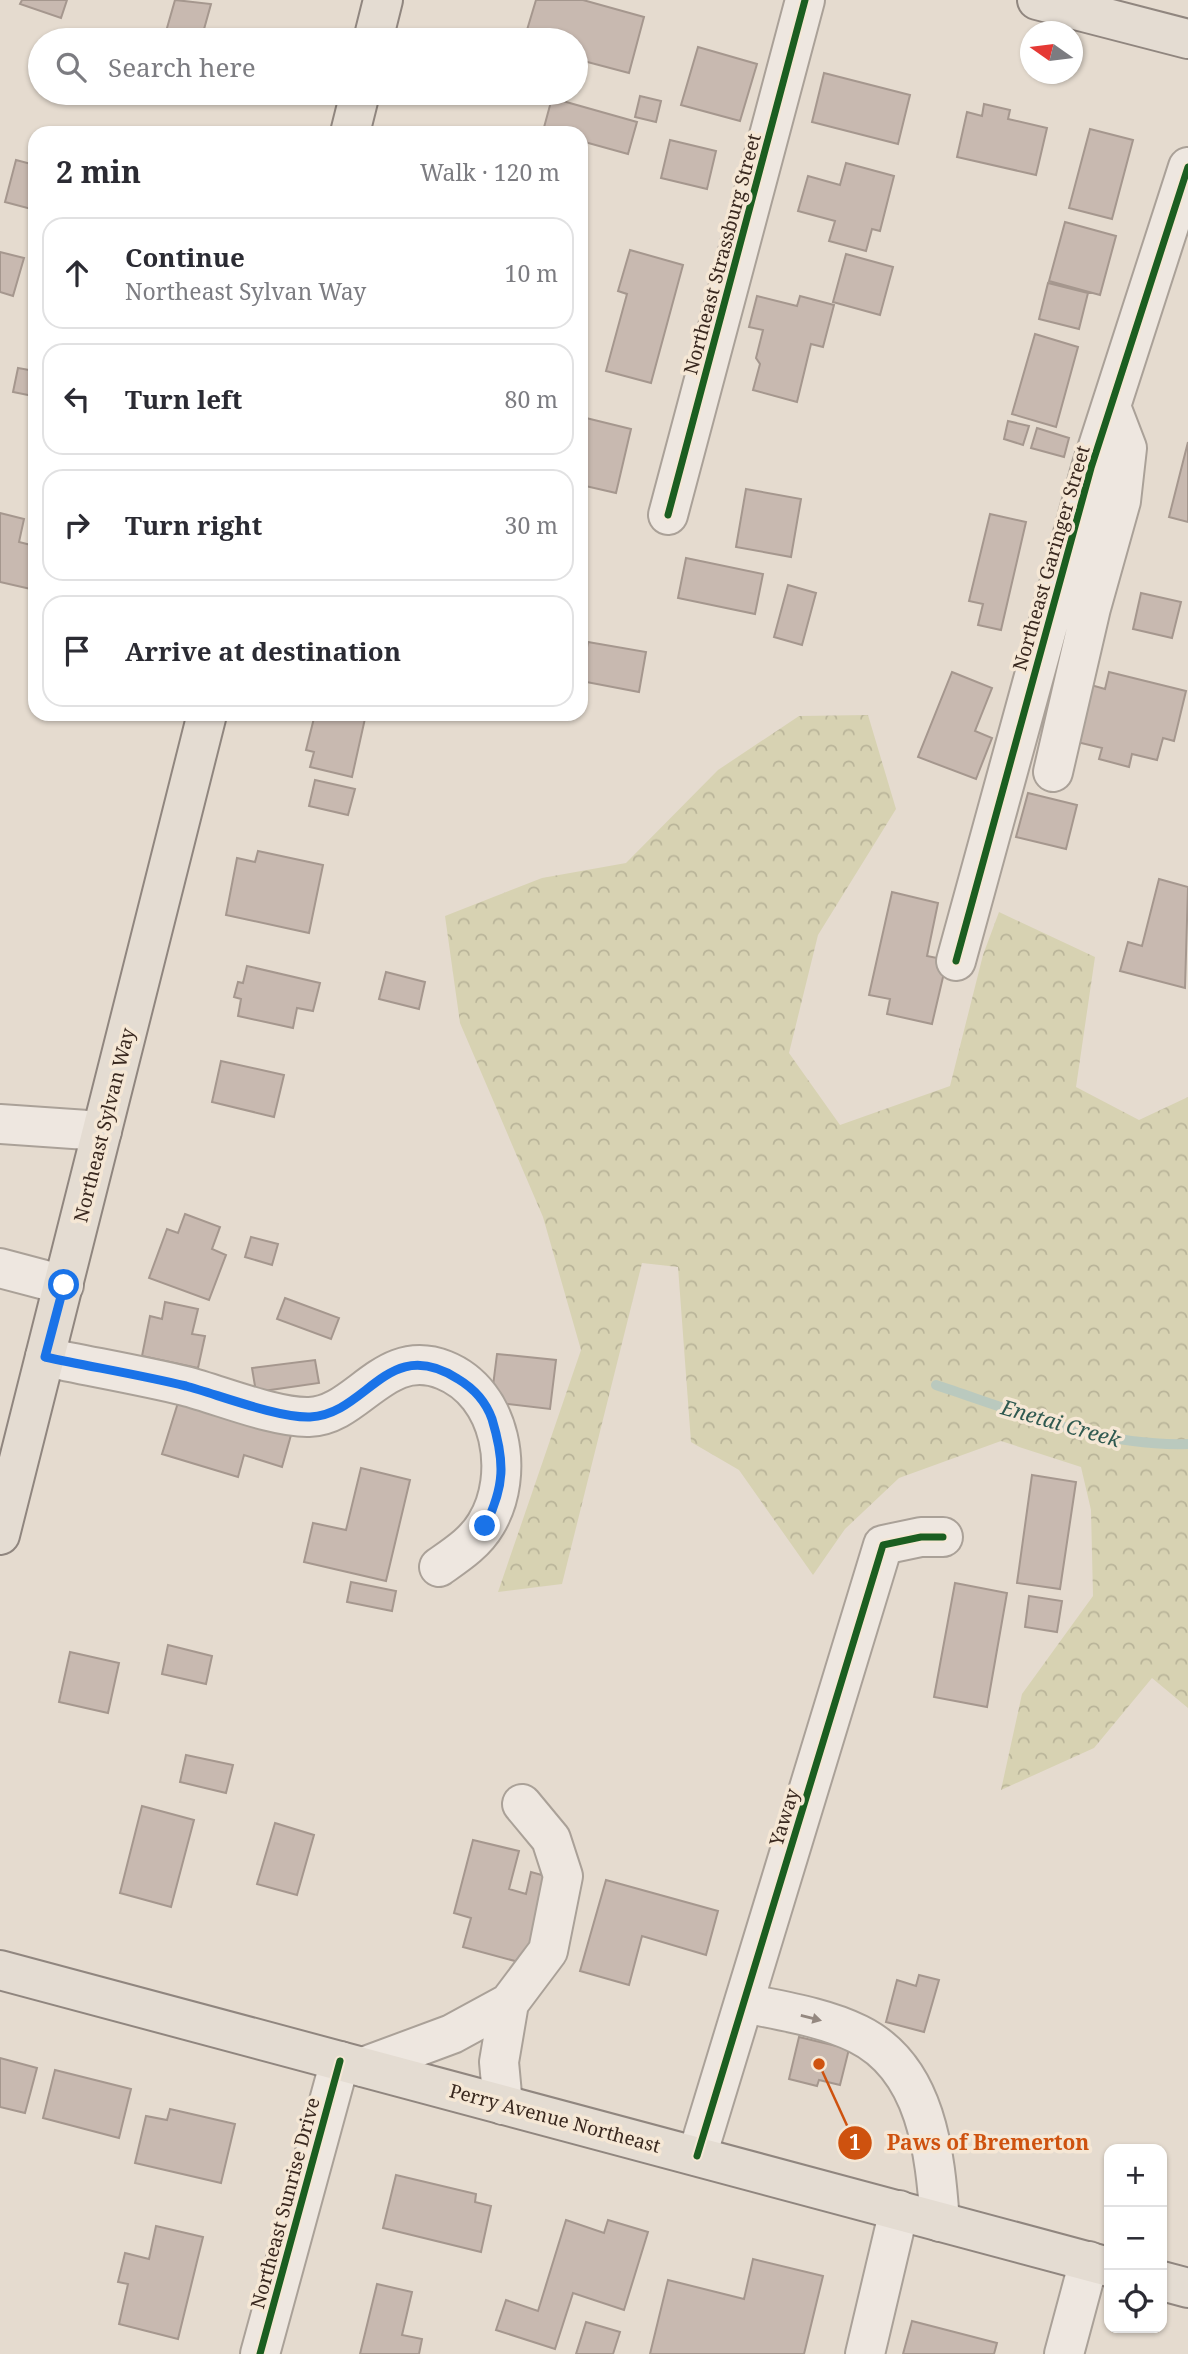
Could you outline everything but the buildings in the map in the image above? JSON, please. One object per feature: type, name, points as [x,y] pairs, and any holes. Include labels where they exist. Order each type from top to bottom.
[{"type":"main road","points":[[376,28],[383,0]]},
{"type":"main road","points":[[1037,0],[1188,39]]},
{"type":"main road","points":[[352,126],[357,105]]},
{"type":"main road","name":"Northeast Sylvan Way","points":[[0,1535],[205,721]]},
{"type":"main road","name":"Perry Avenue Northeast","points":[[0,1970],[1099,2264]]},
{"type":"main road","points":[[1167,2282],[1188,2288]]},
{"type":"street","name":"Northeast Strassburg Street","points":[[668,515],[805,0]]},
{"type":"street","name":"Northeast Garinger Street","points":[[956,961],[1091,468],[1188,167]]},
{"type":"street","points":[[1053,772],[1091,608],[1121,501],[1127,448],[1112,409]]},
{"type":"street","points":[[0,1124],[103,1131]]},
{"type":"street","points":[[0,1268],[64,1285]]},
{"type":"street","points":[[45,1357],[184,1386],[309,1417],[330,1413],[381,1376],[413,1366],[443,1369],[472,1387],[491,1415],[503,1464],[498,1500],[485,1526],[466,1548],[439,1567]]},
{"type":"street","name":"Yaway","points":[[697,2156],[883,1545],[921,1537],[943,1536]]},
{"type":"street","points":[[352,2064],[452,2034],[509,2003],[548,1951],[563,1876],[551,1839],[522,1804]]},
{"type":"street","points":[[503,2105],[499,2062],[509,2003]]},
{"type":"street","points":[[744,2003],[843,2028],[875,2043],[892,2058],[906,2075],[929,2135],[936,2170],[940,2222]]},
{"type":"street","name":"Northeast Sunrise Drive","points":[[260,2354],[352,2064]]},
{"type":"street","points":[[865,2354],[899,2210]]},
{"type":"street","points":[[1064,2354],[1099,2264]]},
{"type":"green space","points":[[868,715],[896,809],[818,935],[789,1053],[840,1125],[950,1086],[983,955],[999,912],[1095,957],[1076,1087],[1139,1120],[1188,1097],[1188,1708],[1152,1678],[1094,1748],[1001,1790],[1022,1694],[1093,1596],[1091,1510],[1081,1467],[1001,1441],[899,1478],[845,1529],[813,1575],[739,1470],[691,1442],[678,1267],[642,1263],[562,1584],[498,1592],[581,1350],[543,1217],[460,1023],[445,916],[542,878],[626,863],[718,770],[799,716]]},
{"type":"waterway","name":"Enetai Creek","points":[[936,1385],[1092,1434],[1123,1440],[1188,1444]]},
{"type":"cycle path","points":[[668,515],[805,0]]},
{"type":"cycle path","points":[[956,961],[1091,468],[1188,167]]},
{"type":"cycle path","points":[[697,2156],[883,1545],[921,1537],[943,1537]]},
{"type":"cycle path","points":[[260,2354],[340,2061]]},
{"type":"place","name":"Paws of Bremerton","points":[[819,2064]]},
{"type":"route","points":[[64,1285],[45,1357],[184,1386],[282,1412],[309,1417],[330,1413],[381,1376],[413,1366],[443,1369],[472,1387],[491,1415],[503,1464],[498,1500],[485,1526]]}]
